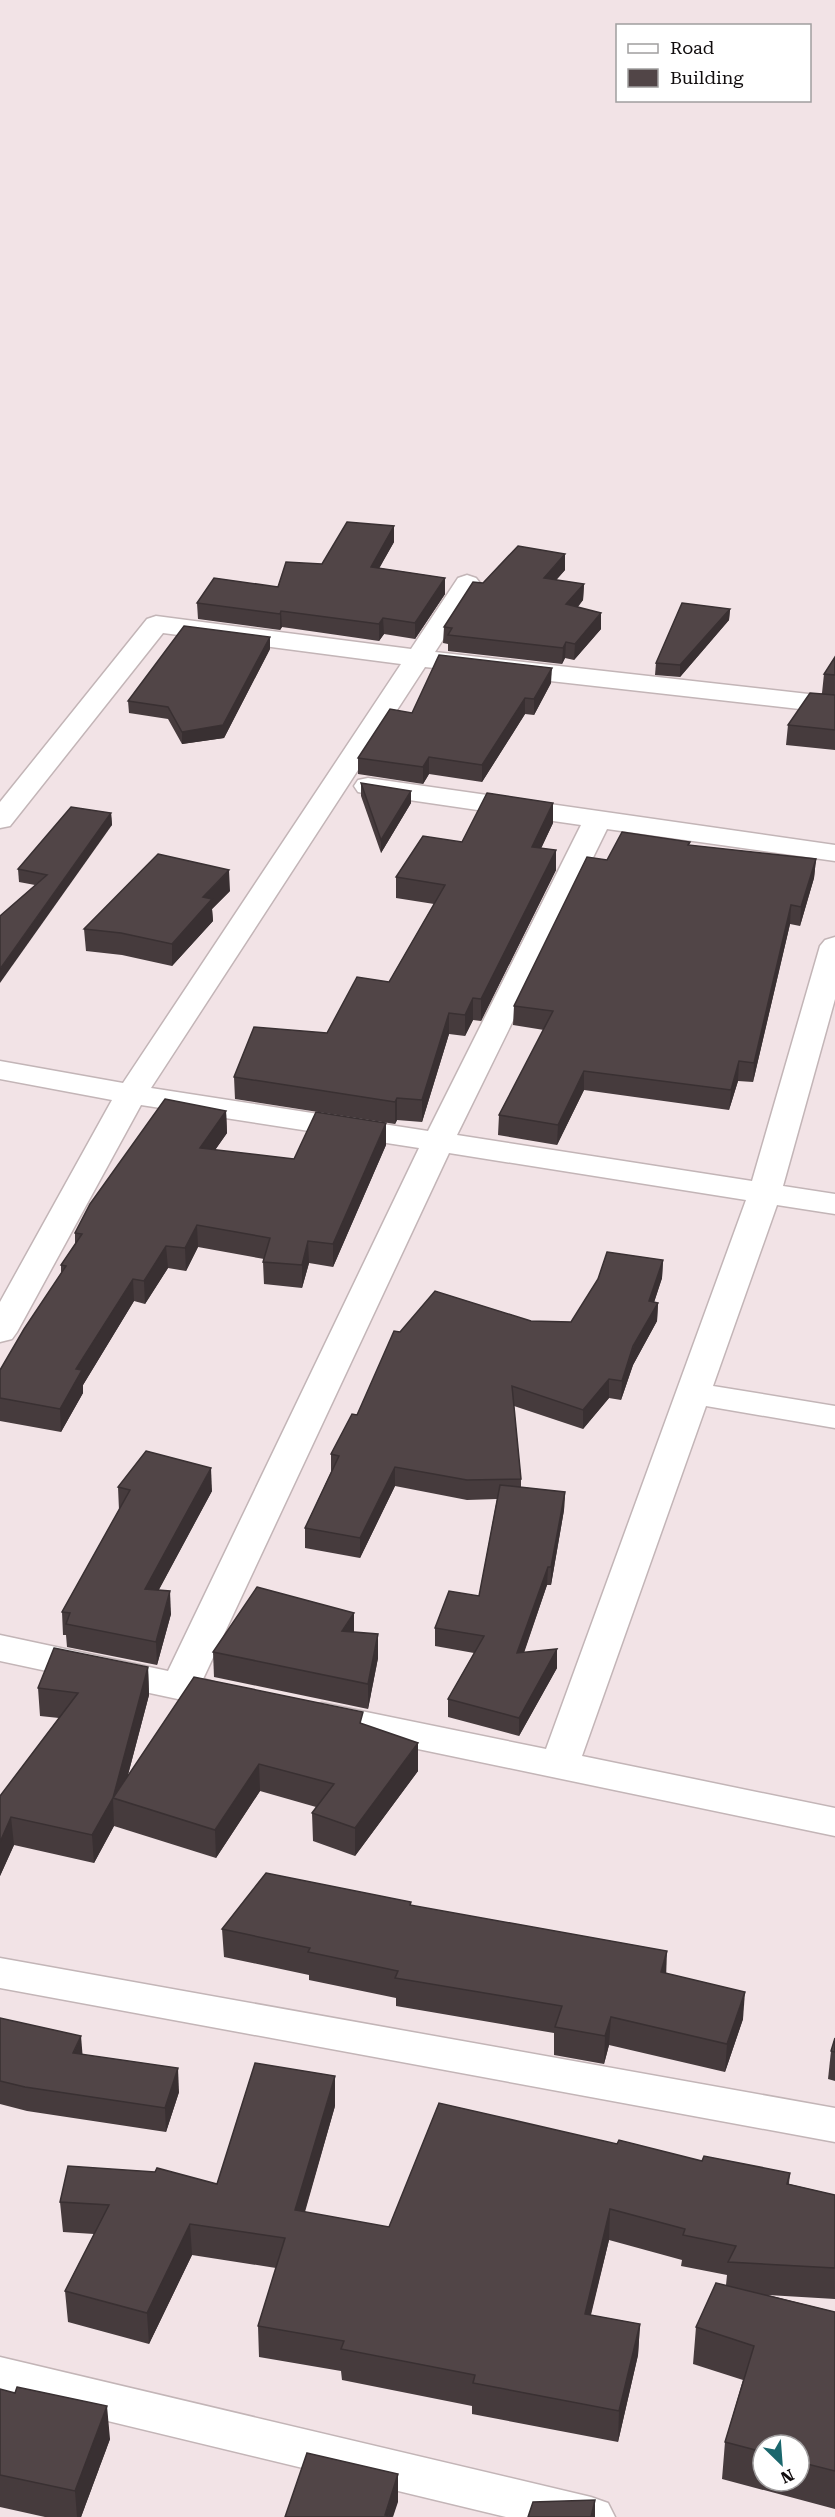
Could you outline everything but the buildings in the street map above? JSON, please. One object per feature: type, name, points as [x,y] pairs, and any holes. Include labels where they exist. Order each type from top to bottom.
[{"type":"street","points":[[0,1332],[131,1094],[467,583]]},
{"type":"street","points":[[0,820],[156,624],[418,658],[835,705]]},
{"type":"street","points":[[336,782],[835,853]]},
{"type":"street","points":[[180,1686],[438,1142],[598,819]]},
{"type":"street","points":[[559,1766],[765,1192],[835,946]]},
{"type":"street","points":[[0,1070],[131,1094],[835,1204]]},
{"type":"street","points":[[693,1393],[835,1417]]},
{"type":"street","points":[[0,1648],[237,1698]]},
{"type":"street","points":[[283,1708],[835,1822]]},
{"type":"street","points":[[0,1973],[835,2125]]},
{"type":"street","points":[[0,2376],[591,2517]]}]
